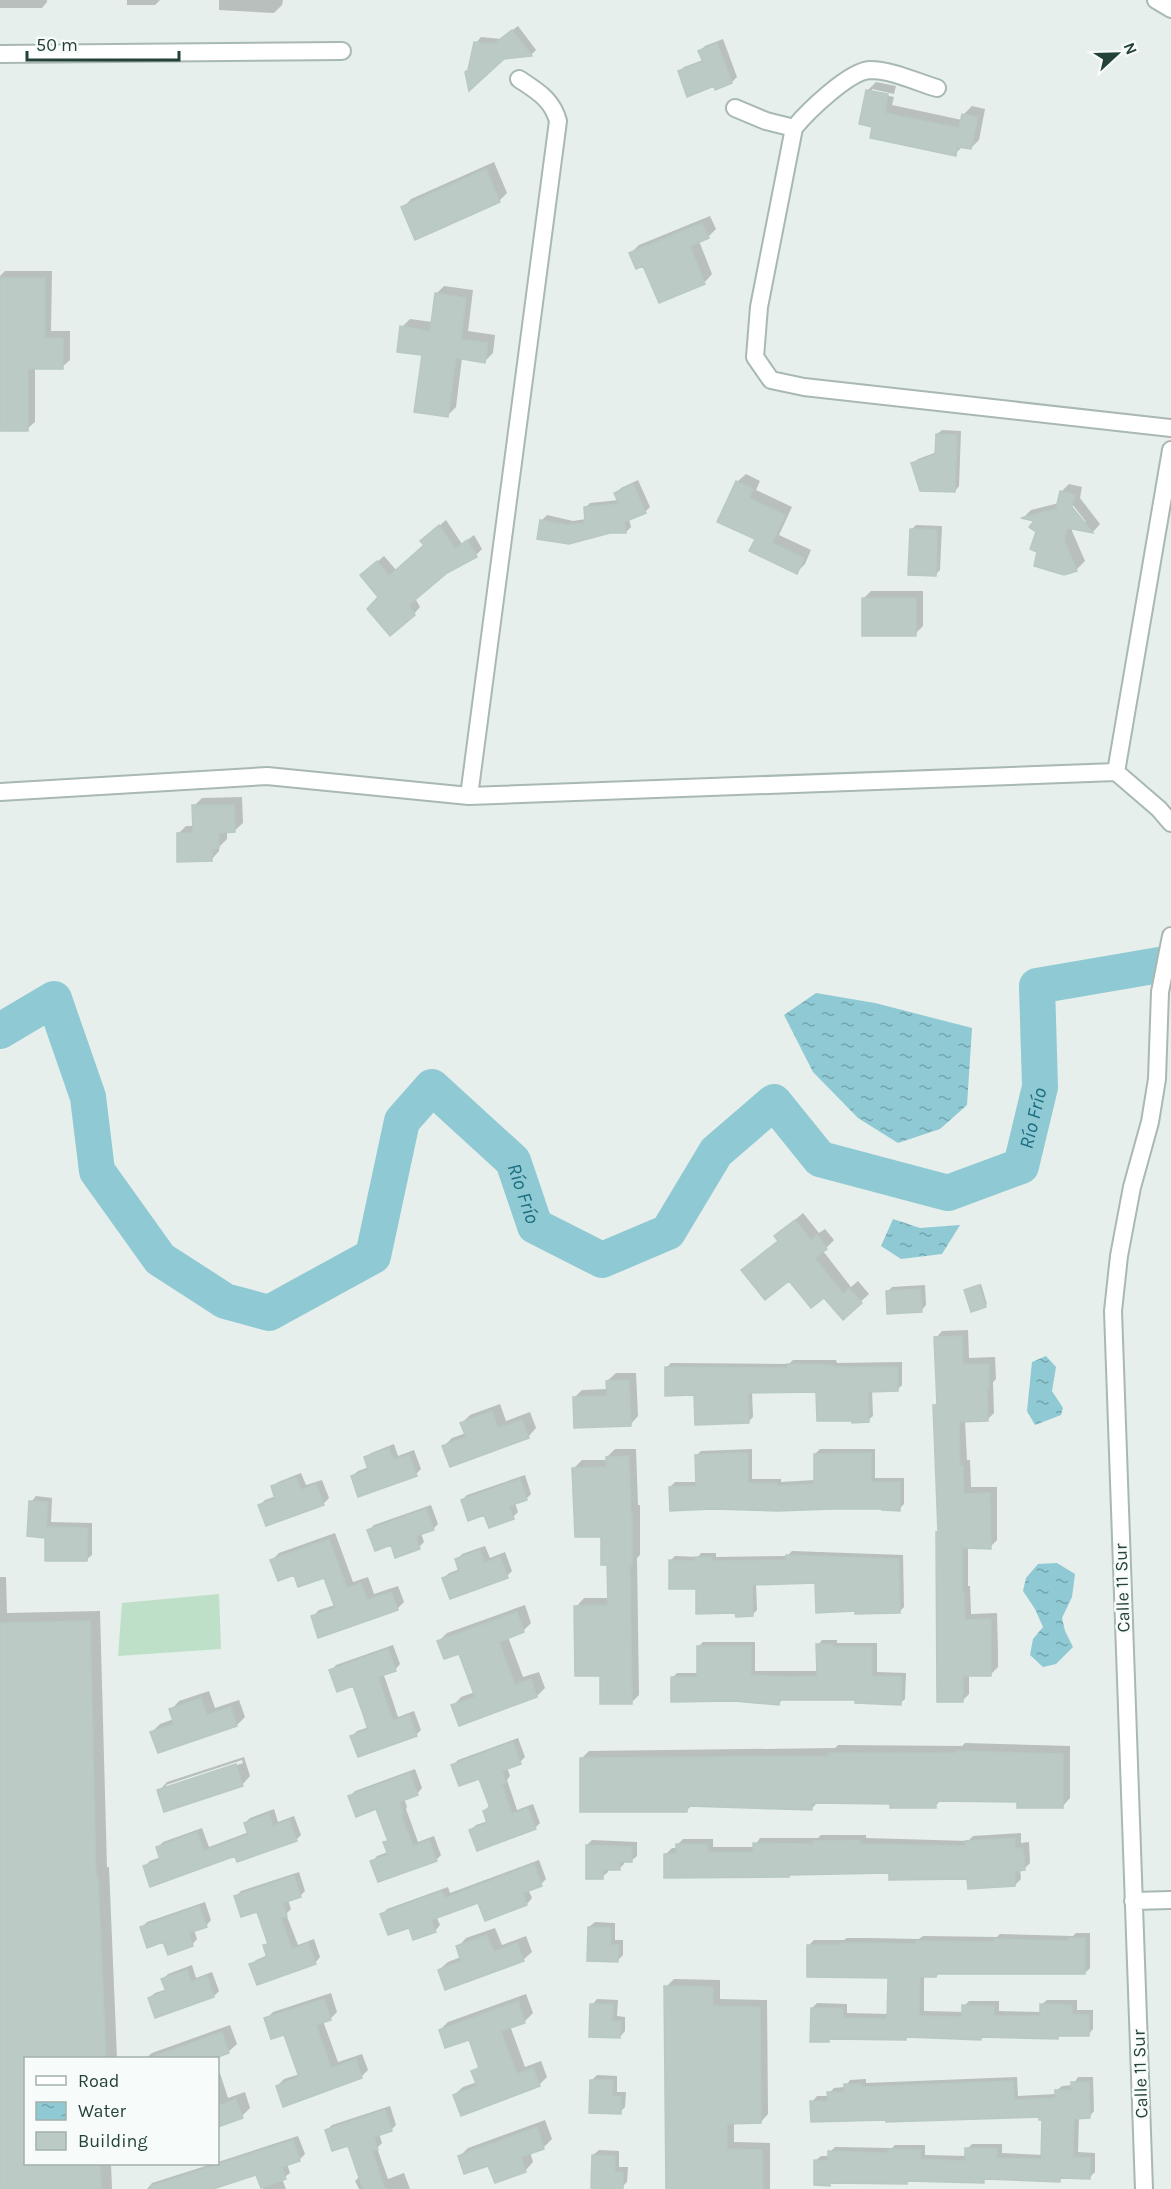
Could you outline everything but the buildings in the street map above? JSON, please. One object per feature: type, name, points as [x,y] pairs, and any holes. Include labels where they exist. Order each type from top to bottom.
[{"type":"street","points":[[1156,0],[1171,9]]},
{"type":"street","points":[[0,54],[342,51]]},
{"type":"street","points":[[937,88],[884,71],[868,70],[856,75],[830,93],[806,113],[794,128],[759,307],[755,357],[771,380],[804,387],[1171,428]]},
{"type":"street","points":[[469,796],[558,121],[555,110],[547,99],[519,80]]},
{"type":"street","points":[[735,108],[766,121],[794,128]]},
{"type":"street","points":[[1116,772],[1171,450]]},
{"type":"street","points":[[0,792],[267,776],[469,796],[1116,772],[1159,809],[1171,823]]},
{"type":"street","name":"Calle 11 Sur","points":[[1144,2189],[1113,1311],[1119,1256],[1132,1187],[1150,1122],[1157,1079],[1160,992],[1171,937]]},
{"type":"street","points":[[1133,1901],[1171,1900]]},
{"type":"green space","points":[[219,1594],[221,1649],[118,1656],[122,1603]]},
{"type":"water","points":[[816,993],[875,1003],[972,1028],[967,1105],[940,1129],[898,1143],[858,1118],[813,1072],[784,1015]]},
{"type":"water","points":[[893,1219],[920,1228],[960,1225],[942,1254],[901,1259],[881,1246]]},
{"type":"water","points":[[1046,1356],[1056,1367],[1052,1391],[1063,1408],[1061,1415],[1035,1425],[1027,1411],[1032,1362]]},
{"type":"water","points":[[1057,1563],[1075,1574],[1072,1597],[1062,1618],[1065,1631],[1073,1647],[1056,1664],[1043,1667],[1030,1655],[1033,1639],[1043,1627],[1023,1591],[1026,1578],[1038,1564]]},
{"type":"waterway","name":"Río Frío","points":[[0,1031],[54,999],[88,1097],[97,1171],[160,1259],[225,1301],[269,1313],[373,1256],[402,1121],[432,1087],[513,1161],[535,1226],[602,1260],[668,1232],[716,1152],[774,1102],[820,1159],[948,1193],[1021,1166],[1040,1087],[1037,986],[1171,963]]}]
